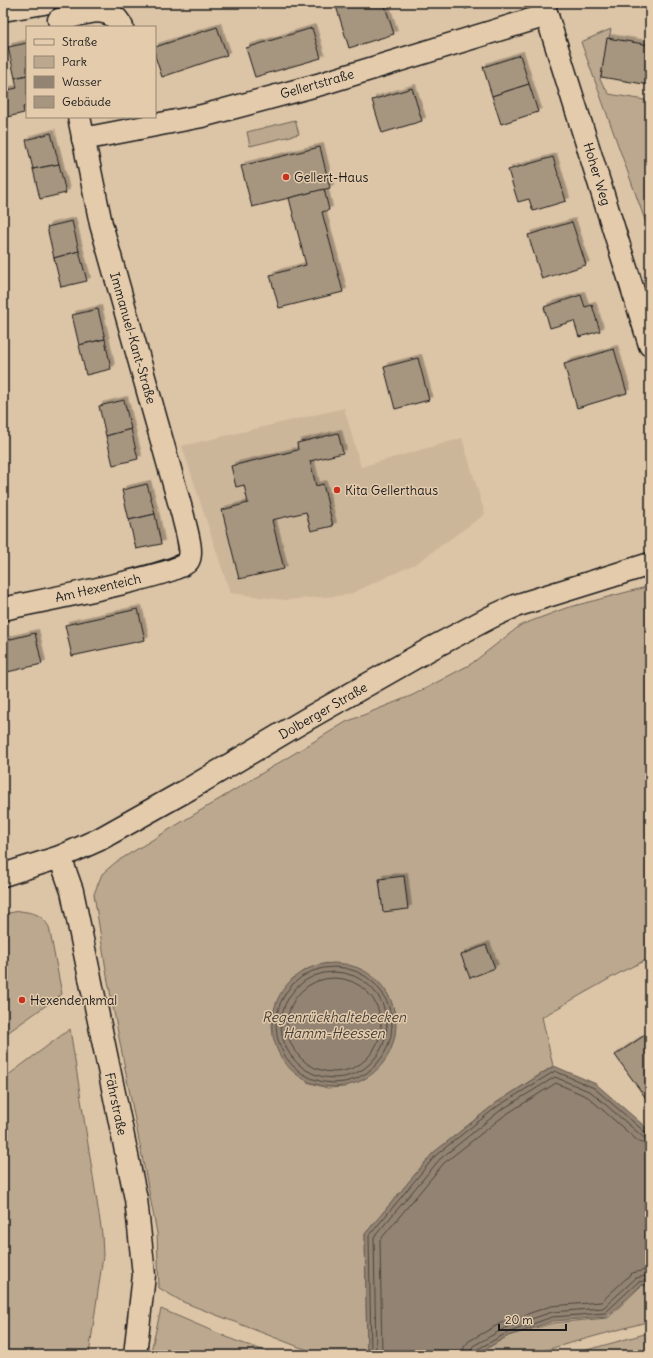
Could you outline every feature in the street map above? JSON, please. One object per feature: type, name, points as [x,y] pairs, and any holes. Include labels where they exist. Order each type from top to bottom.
[{"type":"street","points":[[3,10],[44,3]]},
{"type":"street","name":"Gellertstraße","points":[[83,139],[151,121],[202,116],[321,84],[545,9]]},
{"type":"street","name":"Hoher Weg","points":[[545,9],[650,345]]},
{"type":"street","points":[[58,17],[104,11],[116,17],[121,26]]},
{"type":"street","name":"Immanuel-Kant-Straße","points":[[79,118],[101,224],[183,516],[190,559]]},
{"type":"street","name":"Am Hexenteich","points":[[3,609],[177,569],[185,565],[190,559]]},
{"type":"street","name":"Dolberger Straße","points":[[3,875],[60,857],[104,837],[430,649],[491,617],[515,606],[650,564]]},
{"type":"street","name":"Fährstraße","points":[[60,857],[72,891],[136,1199],[144,1275],[135,1355]]},
{"type":"shaded area","name":"Kita Gellerthaus","points":[[344,408],[361,467],[462,438],[485,514],[417,563],[348,595],[285,600],[230,593],[182,446]]},
{"type":"green space","points":[[611,29],[600,80],[609,94],[650,101],[650,234],[581,42]]},
{"type":"green space","points":[[295,120],[299,134],[250,146],[247,132]]},
{"type":"green space","points":[[650,586],[650,958],[623,971],[542,1017],[553,1066],[496,1103],[433,1153],[365,1234],[367,1355],[324,1355],[299,1347],[183,1302],[159,1288],[157,1233],[107,976],[94,894],[102,874],[116,862],[346,722],[413,695],[471,664],[521,625],[566,608]],"holes":[[[327,963],[346,1087],[327,1088],[307,1082],[292,979],[305,970]]]},
{"type":"green space","points":[[20,911],[37,915],[43,919],[49,927],[62,994],[3,1036],[3,914]]},
{"type":"green space","points":[[70,1029],[102,1234],[103,1256],[89,1355],[3,1355],[3,1079]]},
{"type":"green space","points":[[650,1284],[650,1321],[527,1355],[476,1355],[508,1336],[553,1323],[608,1318],[641,1286]]},
{"type":"green space","points":[[161,1309],[236,1341],[277,1355],[150,1355]]},
{"type":"green space","points":[[650,1332],[650,1355],[569,1355],[641,1335]]},
{"type":"water","name":"Regenrückhaltebecken Hamm-Heessen","points":[[340,963],[358,967],[369,973],[382,985],[392,1001],[396,1025],[392,1049],[386,1060],[374,1073],[352,1085],[328,1087],[310,1083],[299,1077],[286,1065],[274,1043],[272,1019],[276,1001],[282,990],[294,977],[316,965]]},
{"type":"water","points":[[554,1066],[596,1084],[650,1131],[650,1283],[641,1285],[607,1317],[553,1321],[508,1336],[475,1355],[367,1355],[365,1234],[433,1153],[496,1103]]},
{"type":"building","points":[[347,3],[384,3],[394,34],[349,48],[336,6]]},
{"type":"building","points":[[463,3],[484,3],[465,9]]},
{"type":"building","points":[[217,27],[227,55],[162,77],[156,59],[156,47]]},
{"type":"building","points":[[312,28],[321,58],[255,77],[246,48]]},
{"type":"building","points":[[607,38],[650,45],[650,85],[601,77]]},
{"type":"building","points":[[26,43],[26,75],[15,78],[8,47]]},
{"type":"building","points":[[520,55],[529,84],[492,96],[483,67]]},
{"type":"building","points":[[26,75],[26,106],[23,107],[24,113],[3,118],[3,91],[17,88],[15,78]]},
{"type":"building","points":[[529,84],[538,112],[501,124],[492,96]]},
{"type":"building","points":[[412,88],[422,121],[382,133],[372,100]]},
{"type":"building","points":[[51,133],[59,164],[33,169],[26,140]]},
{"type":"building","name":"Gellert-Haus","points":[[320,147],[330,188],[252,207],[241,166]]},
{"type":"building","points":[[553,157],[566,201],[533,211],[529,199],[518,202],[508,170]]},
{"type":"building","points":[[59,164],[66,193],[40,199],[33,169]]},
{"type":"building","points":[[324,189],[329,210],[322,212],[343,292],[279,308],[270,275],[306,265],[289,198]]},
{"type":"building","points":[[72,221],[79,251],[54,258],[47,227]]},
{"type":"building","points":[[572,222],[586,265],[542,279],[528,235]]},
{"type":"building","points":[[79,251],[87,281],[61,287],[54,258]]},
{"type":"building","points":[[581,295],[585,307],[592,305],[600,331],[579,337],[574,321],[550,328],[544,307]]},
{"type":"building","points":[[98,309],[105,339],[79,345],[72,315]]},
{"type":"building","points":[[105,339],[111,369],[86,375],[79,345]]},
{"type":"building","points":[[614,349],[627,393],[577,408],[564,364]]},
{"type":"building","points":[[418,358],[429,400],[395,409],[384,367]]},
{"type":"building","points":[[124,400],[131,429],[106,436],[99,406]]},
{"type":"building","points":[[131,429],[138,459],[113,465],[106,436]]},
{"type":"building","points":[[338,433],[343,453],[310,461],[316,486],[323,484],[333,526],[311,531],[306,512],[272,520],[284,569],[239,579],[222,510],[248,503],[244,485],[236,487],[231,466],[298,450],[297,443]]},
{"type":"building","points":[[147,484],[155,514],[129,520],[122,490]]},
{"type":"building","points":[[155,514],[161,544],[136,549],[129,520]]},
{"type":"building","points":[[138,609],[145,640],[72,656],[65,625]]},
{"type":"building","points":[[35,633],[42,664],[3,673],[3,641]]},
{"type":"building","points":[[404,876],[408,909],[383,912],[379,879]]},
{"type":"building","points":[[486,945],[495,968],[470,978],[461,955]]},
{"type":"building","points":[[645,1035],[650,1043],[650,1104],[615,1055]]},
{"type":"place","name":"Gellert-Haus","points":[[286,177]]},
{"type":"place","name":"Kita Gellerthaus","points":[[337,490]]},
{"type":"place","name":"Hexendenkmal","points":[[22,1000]]}]
